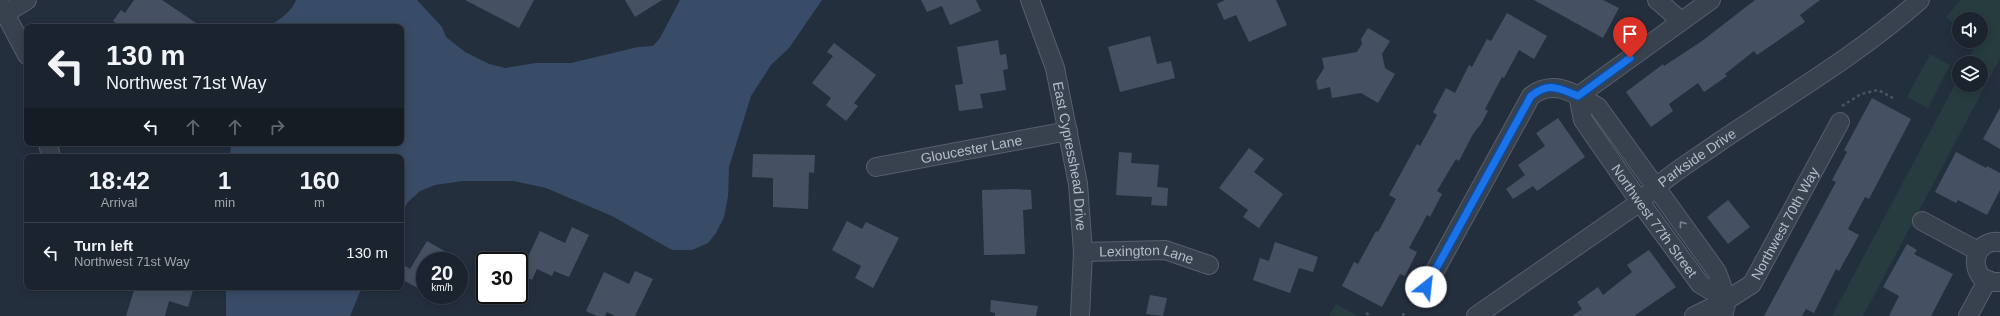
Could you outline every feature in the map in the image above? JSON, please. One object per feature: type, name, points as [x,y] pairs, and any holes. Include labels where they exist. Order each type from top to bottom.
[{"type":"street","points":[[24,49],[3,8],[27,0]]},
{"type":"street","name":"East Cypresshead Drive","points":[[1030,0],[1055,68],[1078,184],[1083,252],[1080,316]]},
{"type":"street","points":[[1657,0],[1681,21]]},
{"type":"street","points":[[1426,287],[1531,96],[1540,89],[1554,87],[1578,96],[1711,0]]},
{"type":"street","name":"Parkside Drive","points":[[1476,316],[1640,202],[1655,187],[1758,116],[1816,80],[1894,23],[1920,0]]},
{"type":"street","name":"Northwest 77th Street","points":[[1578,96],[1598,107],[1717,272],[1725,308]]},
{"type":"street","name":"Northwest 77th Street","points":[[1578,96],[1583,120],[1590,131],[1687,267],[1700,284],[1725,308]]},
{"type":"street","name":"Northwest 70th Way","points":[[1694,316],[1725,308],[1752,284],[1839,115]]},
{"type":"street","points":[[1590,131],[1607,120]]},
{"type":"street","name":"Gloucester Lane","points":[[876,167],[1068,131]]},
{"type":"street","points":[[1922,221],[1978,251]]},
{"type":"street","points":[[1968,316],[1993,281],[1977,271],[1975,258],[1978,251],[1987,243],[2000,242]]},
{"type":"street","name":"Lexington Lane","points":[[1083,252],[1165,250],[1209,265]]},
{"type":"street","points":[[1687,267],[1704,255]]},
{"type":"path","points":[[1839,115],[1861,94],[1878,90],[1895,99]]},
{"type":"path","points":[[1403,316],[1404,310]]},
{"type":"path","points":[[1366,313],[1371,316]]},
{"type":"green space","points":[[1961,0],[2000,0],[2000,58],[1988,81],[1988,56],[1970,56],[1975,48],[1988,48],[1988,12],[1952,12],[1952,22],[1946,17]]},
{"type":"green space","points":[[1930,54],[1950,65],[1928,108],[1907,97]]},
{"type":"green space","points":[[1952,90],[1952,92],[1982,92],[1863,316],[1832,316]]},
{"type":"green space","points":[[1336,304],[1356,315],[1329,316]]},
{"type":"water","points":[[296,0],[417,0],[442,27],[446,37],[465,52],[489,64],[505,68],[536,63],[571,63],[638,47],[653,46],[660,38],[680,0],[822,0],[789,48],[771,65],[751,96],[729,167],[728,196],[724,217],[716,233],[708,243],[692,250],[672,250],[612,216],[546,188],[514,181],[463,181],[435,185],[420,191],[408,202],[404,209],[404,154],[230,154],[231,146],[404,146],[404,24],[273,24],[288,12]]},
{"type":"water","points":[[226,290],[361,290],[350,316],[226,316]]},
{"type":"building","points":[[134,0],[162,0],[198,24],[118,24],[113,21],[121,10],[125,13]]},
{"type":"building","points":[[465,0],[534,0],[519,28]]},
{"type":"building","points":[[625,0],[662,0],[635,17]]},
{"type":"building","points":[[921,0],[976,0],[981,11],[950,25],[942,6],[927,12]]},
{"type":"building","points":[[1225,0],[1276,0],[1287,25],[1249,42],[1236,15],[1224,20],[1217,4]]},
{"type":"building","points":[[1534,0],[1603,0],[1619,8],[1603,38]]},
{"type":"building","points":[[1755,0],[1820,0],[1800,15],[1805,22],[1757,55],[1754,51],[1725,74],[1727,76],[1704,92],[1698,83],[1669,104],[1673,111],[1651,127],[1626,92],[1663,64],[1664,66],[1702,41]]},
{"type":"building","points":[[1507,13],[1547,36],[1534,59],[1519,50],[1504,78],[1502,77],[1485,109],[1488,111],[1481,124],[1473,134],[1459,161],[1456,159],[1437,191],[1442,194],[1430,217],[1427,215],[1409,248],[1417,252],[1405,276],[1400,274],[1382,307],[1342,286],[1354,262],[1358,264],[1396,199],[1389,195],[1417,144],[1420,146],[1437,115],[1433,112],[1446,88],[1455,93],[1469,65],[1472,67],[1487,39],[1491,41]]},
{"type":"building","points":[[1368,28],[1390,41],[1382,54],[1385,68],[1395,74],[1378,103],[1361,93],[1332,98],[1330,87],[1318,90],[1316,81],[1324,68],[1322,58],[1357,52],[1362,44],[1361,39]]},
{"type":"building","points":[[1150,36],[1157,64],[1171,61],[1175,78],[1120,92],[1108,47]]},
{"type":"building","points":[[998,40],[1000,55],[1006,54],[1008,69],[1003,70],[1006,90],[980,94],[983,108],[959,111],[955,85],[963,84],[957,47]]},
{"type":"building","points":[[834,43],[876,75],[854,103],[858,106],[846,121],[826,105],[831,98],[812,83],[833,56],[827,52]]},
{"type":"building","points":[[1872,98],[1911,119],[1869,199],[1865,197],[1848,229],[1859,235],[1839,271],[1836,269],[1814,313],[1806,309],[1802,316],[1764,316],[1836,182],[1832,180],[1847,152],[1844,150]]},
{"type":"building","points":[[2000,108],[2000,149],[1983,139]]},
{"type":"building","points":[[1558,118],[1585,157],[1537,191],[1533,186],[1513,199],[1506,189],[1525,175],[1518,165],[1545,146],[1536,133]]},
{"type":"building","points":[[1249,148],[1264,159],[1254,172],[1283,194],[1259,228],[1243,217],[1248,210],[1219,188]]},
{"type":"building","points":[[1119,152],[1132,153],[1131,163],[1159,165],[1157,187],[1168,188],[1167,206],[1151,205],[1152,197],[1116,195]]},
{"type":"building","points":[[1956,152],[1986,168],[1987,166],[2000,173],[2000,190],[1987,215],[1958,200],[1956,203],[1935,192]]},
{"type":"building","points":[[753,154],[815,155],[814,173],[809,172],[808,209],[773,207],[773,178],[752,177]]},
{"type":"building","points":[[982,190],[1031,190],[1032,209],[1023,210],[1025,254],[984,255]]},
{"type":"building","points":[[1728,200],[1750,227],[1728,244],[1707,217]]},
{"type":"building","points":[[847,221],[862,229],[866,222],[899,238],[873,288],[855,278],[861,266],[832,250]]},
{"type":"building","points":[[572,227],[589,235],[569,277],[554,271],[552,276],[537,269],[532,280],[528,278],[528,257],[540,231],[565,243]]},
{"type":"building","points":[[427,241],[446,252],[420,252]]},
{"type":"building","points":[[1275,242],[1318,257],[1313,272],[1299,268],[1290,293],[1253,280],[1260,258],[1269,261]]},
{"type":"building","points":[[1907,244],[1917,250],[1914,254],[1953,274],[1931,316],[1889,316],[1899,296],[1883,287]]},
{"type":"building","points":[[1649,250],[1676,287],[1634,316],[1572,316],[1582,309],[1577,302],[1598,287],[1603,295],[1632,272],[1627,265]]},
{"type":"building","points":[[416,259],[416,287],[404,281],[404,265],[410,269]]},
{"type":"building","points":[[635,271],[653,279],[635,316],[615,316],[607,312],[605,316],[597,316],[586,311],[604,272],[629,284]]},
{"type":"building","points":[[134,290],[193,290],[188,307],[169,301],[165,316],[126,316]]},
{"type":"building","points":[[1150,295],[1167,298],[1163,316],[1146,314]]},
{"type":"building","points":[[991,300],[1038,306],[1036,316],[995,316],[995,313],[990,312]]},
{"type":"route","points":[[1426,287],[1531,96],[1540,89],[1554,87],[1578,96],[1630,58]]}]
